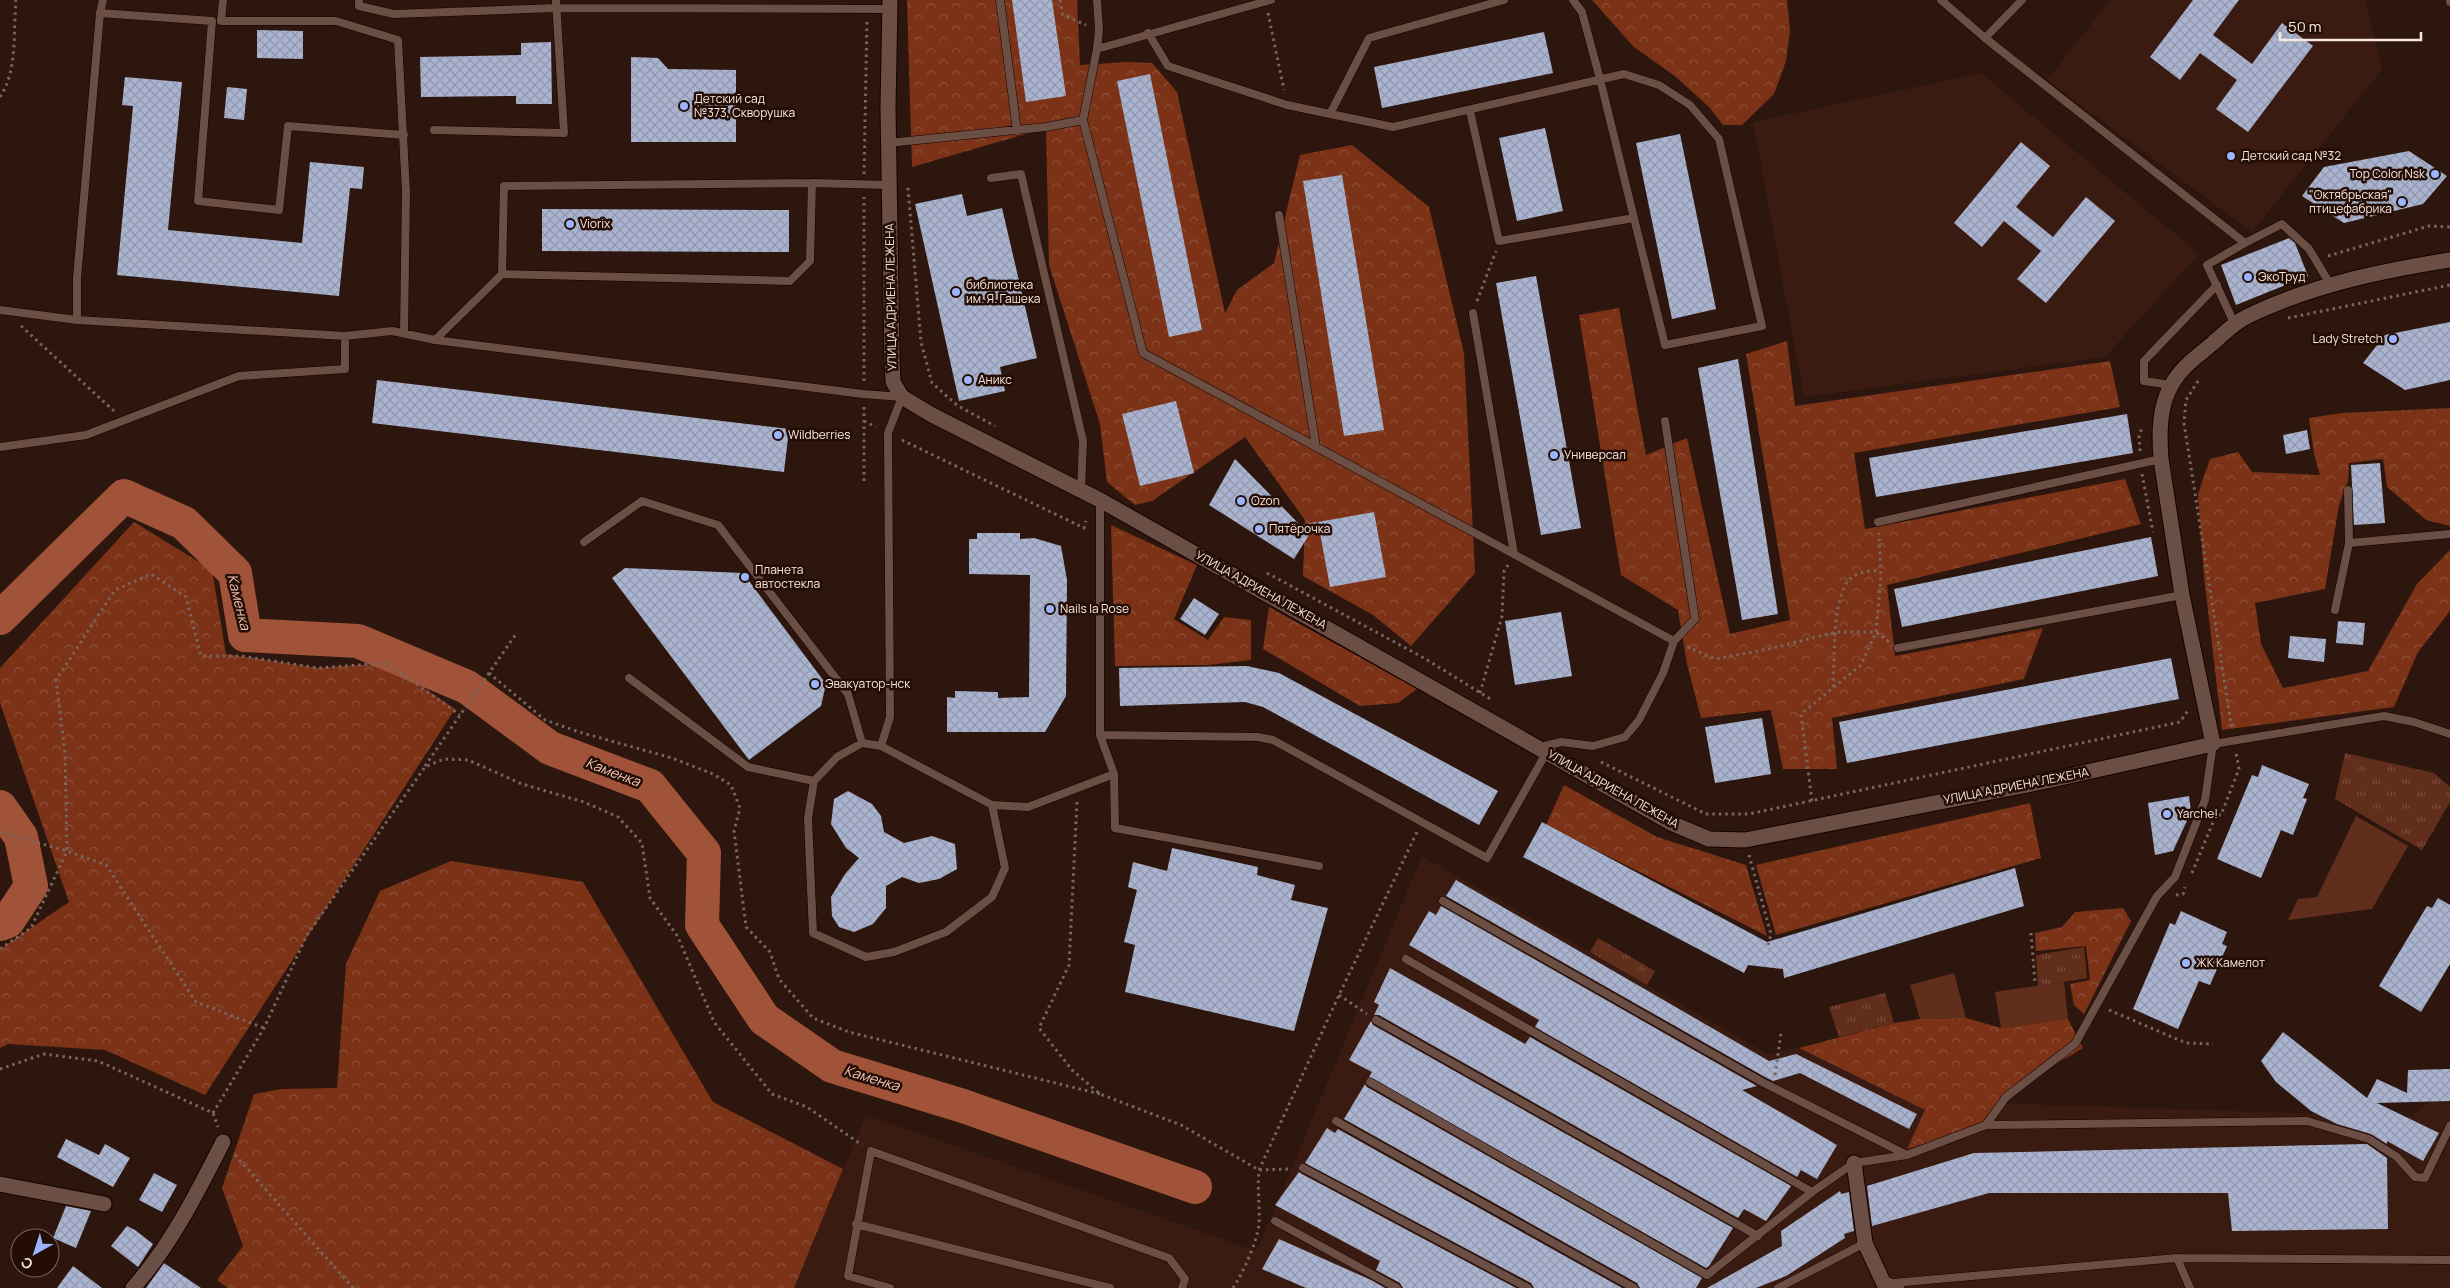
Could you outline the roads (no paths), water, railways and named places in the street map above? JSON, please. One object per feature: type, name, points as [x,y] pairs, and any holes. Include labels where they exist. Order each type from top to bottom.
[{"type":"street","name":"УЛИЦА АДРИЕНА ЛЕЖЕНА","points":[[890,4],[888,144],[894,382],[902,397],[932,415],[1100,500],[1672,823],[1709,839],[1745,840],[2042,782],[2213,744]]},
{"type":"street","points":[[2213,744],[2182,595],[2161,458],[2160,438],[2163,408],[2171,385],[2189,362],[2247,316],[2330,284],[2388,270],[2450,260]]},
{"type":"street","points":[[133,1288],[155,1264],[205,1178],[223,1142]]},
{"type":"street","points":[[1854,1163],[1865,1243],[1890,1286]]},
{"type":"street","points":[[0,1184],[104,1204]]},
{"type":"lane","points":[[76,320],[77,278],[100,13],[103,0]]},
{"type":"lane","points":[[221,21],[223,0]]},
{"type":"lane","points":[[359,0],[359,6],[394,14],[556,4],[831,9],[890,4]]},
{"type":"lane","points":[[831,0],[831,9]]},
{"type":"lane","points":[[1000,0],[1017,131]]},
{"type":"lane","points":[[1097,0],[1098,30],[1096,49],[1083,120],[1144,352],[1674,641]]},
{"type":"lane","points":[[1330,114],[1369,38],[1504,0]]},
{"type":"lane","points":[[1148,33],[1168,66],[1287,105],[1393,128],[1470,111],[1600,78],[1624,74],[1658,85],[1690,105],[1719,139],[1762,326],[1665,344],[1600,78],[1582,12],[1573,0]]},
{"type":"lane","points":[[1941,0],[1985,38],[2245,243]]},
{"type":"lane","points":[[1985,38],[2022,0]]},
{"type":"lane","points":[[1096,49],[1268,1]]},
{"type":"lane","points":[[434,130],[564,133],[556,4]]},
{"type":"lane","points":[[100,13],[212,21],[336,21],[398,40],[406,192],[404,333]]},
{"type":"lane","points":[[212,21],[198,201],[279,210],[288,126],[404,135]]},
{"type":"lane","points":[[1470,111],[1499,241],[1634,218]]},
{"type":"lane","points":[[888,144],[1017,131],[1083,120]]},
{"type":"lane","points":[[991,178],[1021,174],[1083,441],[1081,490]]},
{"type":"lane","points":[[502,274],[790,281],[810,260],[812,183]]},
{"type":"lane","points":[[435,340],[502,274],[504,186],[889,184]]},
{"type":"lane","points":[[1280,215],[1316,447]]},
{"type":"lane","points":[[2235,325],[2207,265],[2282,224],[2309,249],[2330,284]]},
{"type":"lane","points":[[2171,385],[2144,381],[2144,361],[2217,284]]},
{"type":"lane","points":[[1,310],[76,320],[345,336],[392,331],[435,340],[863,394],[902,397],[888,433],[890,717],[882,746]]},
{"type":"lane","points":[[1473,313],[1514,554]]},
{"type":"lane","points":[[0,447],[86,435],[239,376],[345,369],[345,336]]},
{"type":"lane","points":[[1100,735],[1258,737],[1273,740],[1487,858],[1542,750],[1561,742],[1593,746],[1625,737],[1639,720],[1663,673],[1674,641],[1696,619],[1665,421]]},
{"type":"lane","points":[[1878,522],[2161,458]]},
{"type":"lane","points":[[2334,610],[2349,542],[2348,490]]},
{"type":"lane","points":[[1100,500],[1100,735],[1114,774],[1115,828],[1319,866]]},
{"type":"lane","points":[[584,542],[642,501],[718,525],[848,694],[862,743]]},
{"type":"lane","points":[[2349,542],[2450,534]]},
{"type":"lane","points":[[1898,648],[2182,595]]},
{"type":"lane","points":[[629,678],[748,767],[814,781]]},
{"type":"lane","points":[[1986,1124],[2006,1097],[2075,1044],[2157,896],[2175,877],[2205,800],[2213,744],[2384,716],[2414,722],[2450,734]]},
{"type":"lane","points":[[992,806],[1005,868],[992,897],[946,932],[894,952],[866,957],[813,932],[808,818],[814,781],[837,757],[862,743],[882,746],[992,806],[1028,807],[1114,774]]},
{"type":"lane","points":[[1443,901],[1773,1088],[1907,1155]]},
{"type":"lane","points":[[1406,959],[1812,1192]]},
{"type":"lane","points":[[1376,1020],[1758,1236]]},
{"type":"lane","points":[[1370,1082],[1707,1275],[1812,1192],[1854,1163],[1907,1155],[1986,1124],[2307,1121],[2370,1139],[2396,1157],[2415,1177],[2425,1178],[2450,1126]]},
{"type":"lane","points":[[1336,1122],[1634,1288]]},
{"type":"lane","points":[[890,1288],[848,1276],[856,1224],[871,1151],[1169,1258],[1185,1279],[1182,1288]]},
{"type":"lane","points":[[1303,1168],[1528,1288]]},
{"type":"lane","points":[[1275,1221],[1397,1288]]},
{"type":"lane","points":[[856,1224],[1110,1288]]},
{"type":"lane","points":[[1778,1288],[1865,1243]]},
{"type":"lane","points":[[1890,1286],[2177,1258],[2450,1260]]},
{"type":"lane","points":[[2177,1258],[2190,1288]]},
{"type":"waterway","name":"Каменка","points":[[0,618],[124,496],[184,523],[235,573],[245,635],[358,641],[467,687],[550,748],[650,786],[704,853],[702,925],[764,1019],[832,1066],[963,1106],[1195,1187]]},
{"type":"waterway","name":"Каменка","points":[[0,807],[21,837],[31,886],[8,921],[0,924]]},
{"type":"place","name":"Детский сад №373, Скворушка","points":[[684,106]]},
{"type":"place","name":"Детский сад №32","points":[[2231,156]]},
{"type":"place","name":"Top Color Nsk","points":[[2435,174]]},
{"type":"place","name":"\"Октябрьская\" птицефабрика","points":[[2402,202]]},
{"type":"place","name":"Viorix","points":[[570,224]]},
{"type":"place","name":"ЭкоТруд","points":[[2248,277]]},
{"type":"place","name":"библиотека им. Я. Гашека","points":[[956,292]]},
{"type":"place","name":"Lady Stretch","points":[[2393,339]]},
{"type":"place","name":"Аникс","points":[[968,380]]},
{"type":"place","name":"Wildberries","points":[[778,435]]},
{"type":"place","name":"Универсал","points":[[1554,455]]},
{"type":"place","name":"Ozon","points":[[1241,501]]},
{"type":"place","name":"Пятёрочка","points":[[1259,529]]},
{"type":"place","name":"Планета автостекла","points":[[745,577]]},
{"type":"place","name":"Nails la Rose","points":[[1050,609]]},
{"type":"place","name":"Эвакуатор-нск","points":[[815,684]]},
{"type":"place","name":"Yarche!","points":[[2167,814]]},
{"type":"place","name":"ЖК Камелот","points":[[2186,963]]}]
